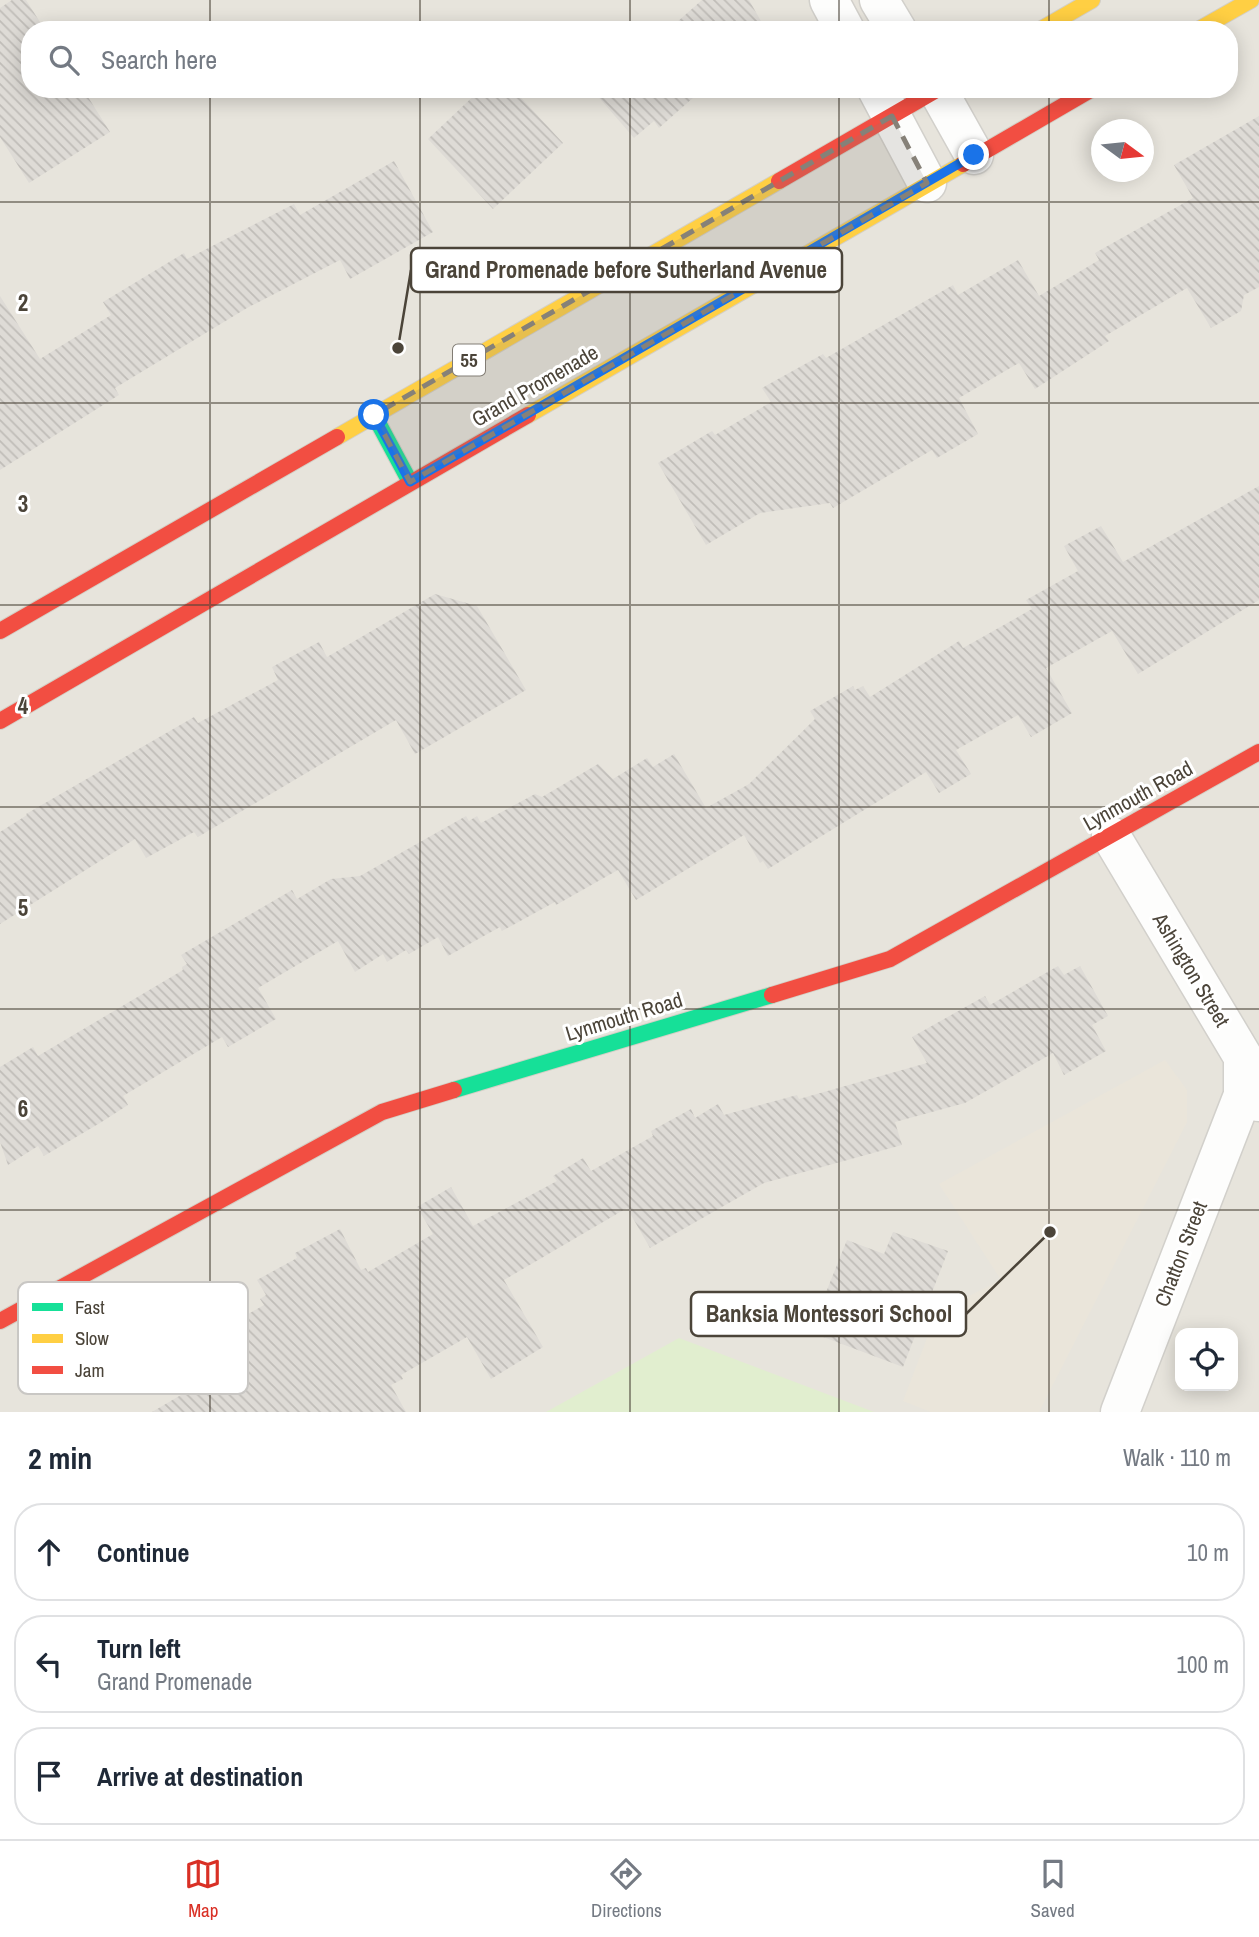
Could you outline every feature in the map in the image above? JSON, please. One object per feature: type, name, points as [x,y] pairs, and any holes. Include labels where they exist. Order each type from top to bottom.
[{"type":"main road","points":[[1056,21],[1092,0]]},
{"type":"main road","points":[[1214,21],[1251,0]]},
{"type":"main road","name":"55","points":[[0,631],[374,415],[885,103],[904,98]]},
{"type":"main road","name":"Grand Promenade","points":[[0,721],[1076,98]]},
{"type":"main road","points":[[374,415],[410,482]]},
{"type":"main road","name":"Lynmouth Road","points":[[71,1282],[382,1112],[890,959],[1259,752]]},
{"type":"main road","name":"Lynmouth Road","points":[[0,1321],[18,1311]]},
{"type":"street","points":[[829,0],[840,21]]},
{"type":"street","points":[[879,0],[892,21]]},
{"type":"street","points":[[942,98],[974,155]]},
{"type":"street","points":[[885,103],[927,183]]},
{"type":"street","name":"Ashington Street","points":[[1111,836],[1243,1057],[1251,1099]]},
{"type":"street","name":"Chatton Street","points":[[1120,1412],[1251,1099]]},
{"type":"highlighted area","points":[[892,116],[927,183],[410,482],[374,415]]},
{"type":"shaded area","points":[[0,0],[1259,0],[1259,1412],[0,1412]]},
{"type":"shaded area","points":[[1165,1060],[1187,1090],[1187,1122],[1039,1412],[931,1412],[903,1401],[937,1312],[1001,1280],[939,1184]]},
{"type":"green space","points":[[679,1338],[874,1412],[546,1412]]},
{"type":"building","points":[[12,0],[26,0],[39,21],[21,21],[21,98],[89,98],[110,132],[29,183],[0,137],[0,8]]},
{"type":"building","points":[[702,0],[749,0],[761,21],[678,21]]},
{"type":"building","points":[[471,98],[521,98],[563,143],[493,209],[428,139]]},
{"type":"building","points":[[599,98],[693,98],[659,128],[654,121],[634,138]]},
{"type":"building","points":[[1259,116],[1259,287],[1244,295],[1241,311],[1211,328],[1187,288],[1105,336],[1109,341],[1035,389],[1019,363],[959,398],[978,434],[937,458],[932,450],[833,508],[830,503],[760,513],[706,545],[658,463],[712,431],[715,435],[771,402],[762,388],[823,354],[826,358],[953,285],[958,295],[1018,260],[1039,296],[1099,260],[1095,253],[1193,198],[1174,165]]},
{"type":"building","points":[[394,161],[433,232],[350,279],[340,260],[247,308],[115,388],[119,395],[0,470],[0,296],[40,359],[111,315],[103,302],[184,253],[187,259],[294,204],[300,215]]},
{"type":"building","points":[[1259,486],[1259,600],[1138,674],[1112,631],[1046,668],[1072,713],[1031,737],[1018,715],[956,750],[971,774],[939,793],[926,772],[768,869],[763,861],[760,863],[744,835],[636,900],[618,870],[556,905],[555,902],[502,931],[500,927],[448,956],[438,937],[409,954],[406,950],[387,962],[383,954],[355,972],[338,941],[258,988],[276,1019],[228,1047],[222,1037],[123,1096],[128,1105],[100,1123],[44,1156],[38,1146],[8,1165],[0,1142],[0,1067],[33,1047],[38,1056],[183,970],[182,967],[187,964],[181,955],[292,890],[297,899],[331,879],[360,876],[466,816],[469,821],[477,816],[481,823],[535,794],[542,797],[598,764],[613,779],[647,758],[653,767],[674,754],[706,808],[749,784],[815,719],[810,711],[853,686],[855,690],[863,686],[870,697],[959,641],[963,648],[1032,609],[1026,600],[1078,571],[1064,546],[1101,526],[1123,562]]},
{"type":"building","points":[[435,594],[477,606],[526,690],[415,754],[396,720],[198,837],[194,832],[146,858],[135,839],[0,924],[0,832],[26,814],[194,717],[198,723],[278,680],[272,667],[319,642],[327,657]]},
{"type":"building","points":[[1058,966],[1064,975],[1080,966],[1108,1016],[1092,1025],[1106,1051],[1064,1075],[1053,1053],[965,1103],[895,1122],[902,1145],[764,1183],[650,1248],[627,1208],[504,1280],[543,1347],[491,1379],[467,1337],[401,1375],[403,1379],[391,1385],[406,1412],[152,1412],[183,1394],[248,1394],[248,1314],[264,1305],[260,1299],[266,1295],[257,1280],[297,1258],[295,1253],[340,1229],[361,1270],[366,1268],[368,1272],[433,1234],[417,1207],[451,1187],[473,1226],[557,1181],[553,1176],[583,1158],[591,1171],[653,1136],[651,1131],[691,1109],[695,1118],[718,1104],[724,1115],[797,1095],[799,1099],[927,1063],[912,1037],[985,996],[990,1005]]},
{"type":"building","points":[[893,1232],[948,1251],[903,1367],[810,1332],[847,1240],[884,1254]]},
{"type":"traffic: fast","points":[[374,415],[410,482]]},
{"type":"traffic: fast","points":[[454,1090],[772,995]]},
{"type":"traffic: slow","points":[[1056,21],[1092,0]]},
{"type":"traffic: slow","points":[[1214,21],[1251,0]]},
{"type":"traffic: slow","points":[[528,415],[963,164]]},
{"type":"traffic: slow","points":[[337,437],[779,181]]},
{"type":"traffic: jam","points":[[779,181],[922,98]]},
{"type":"traffic: jam","points":[[963,164],[1077,98]]},
{"type":"traffic: jam","points":[[0,721],[528,415]]},
{"type":"traffic: jam","points":[[0,631],[337,437]]},
{"type":"traffic: jam","points":[[772,995],[890,959],[1259,752]]},
{"type":"traffic: jam","points":[[71,1282],[382,1112],[454,1090]]},
{"type":"traffic: jam","points":[[0,1321],[18,1311]]},
{"type":"place","name":"Grand Promenade before Sutherland Avenue","points":[[398,348]]},
{"type":"place","name":"Banksia Montessori School","points":[[1050,1232]]},
{"type":"route","points":[[374,415],[410,482],[974,155]]}]
